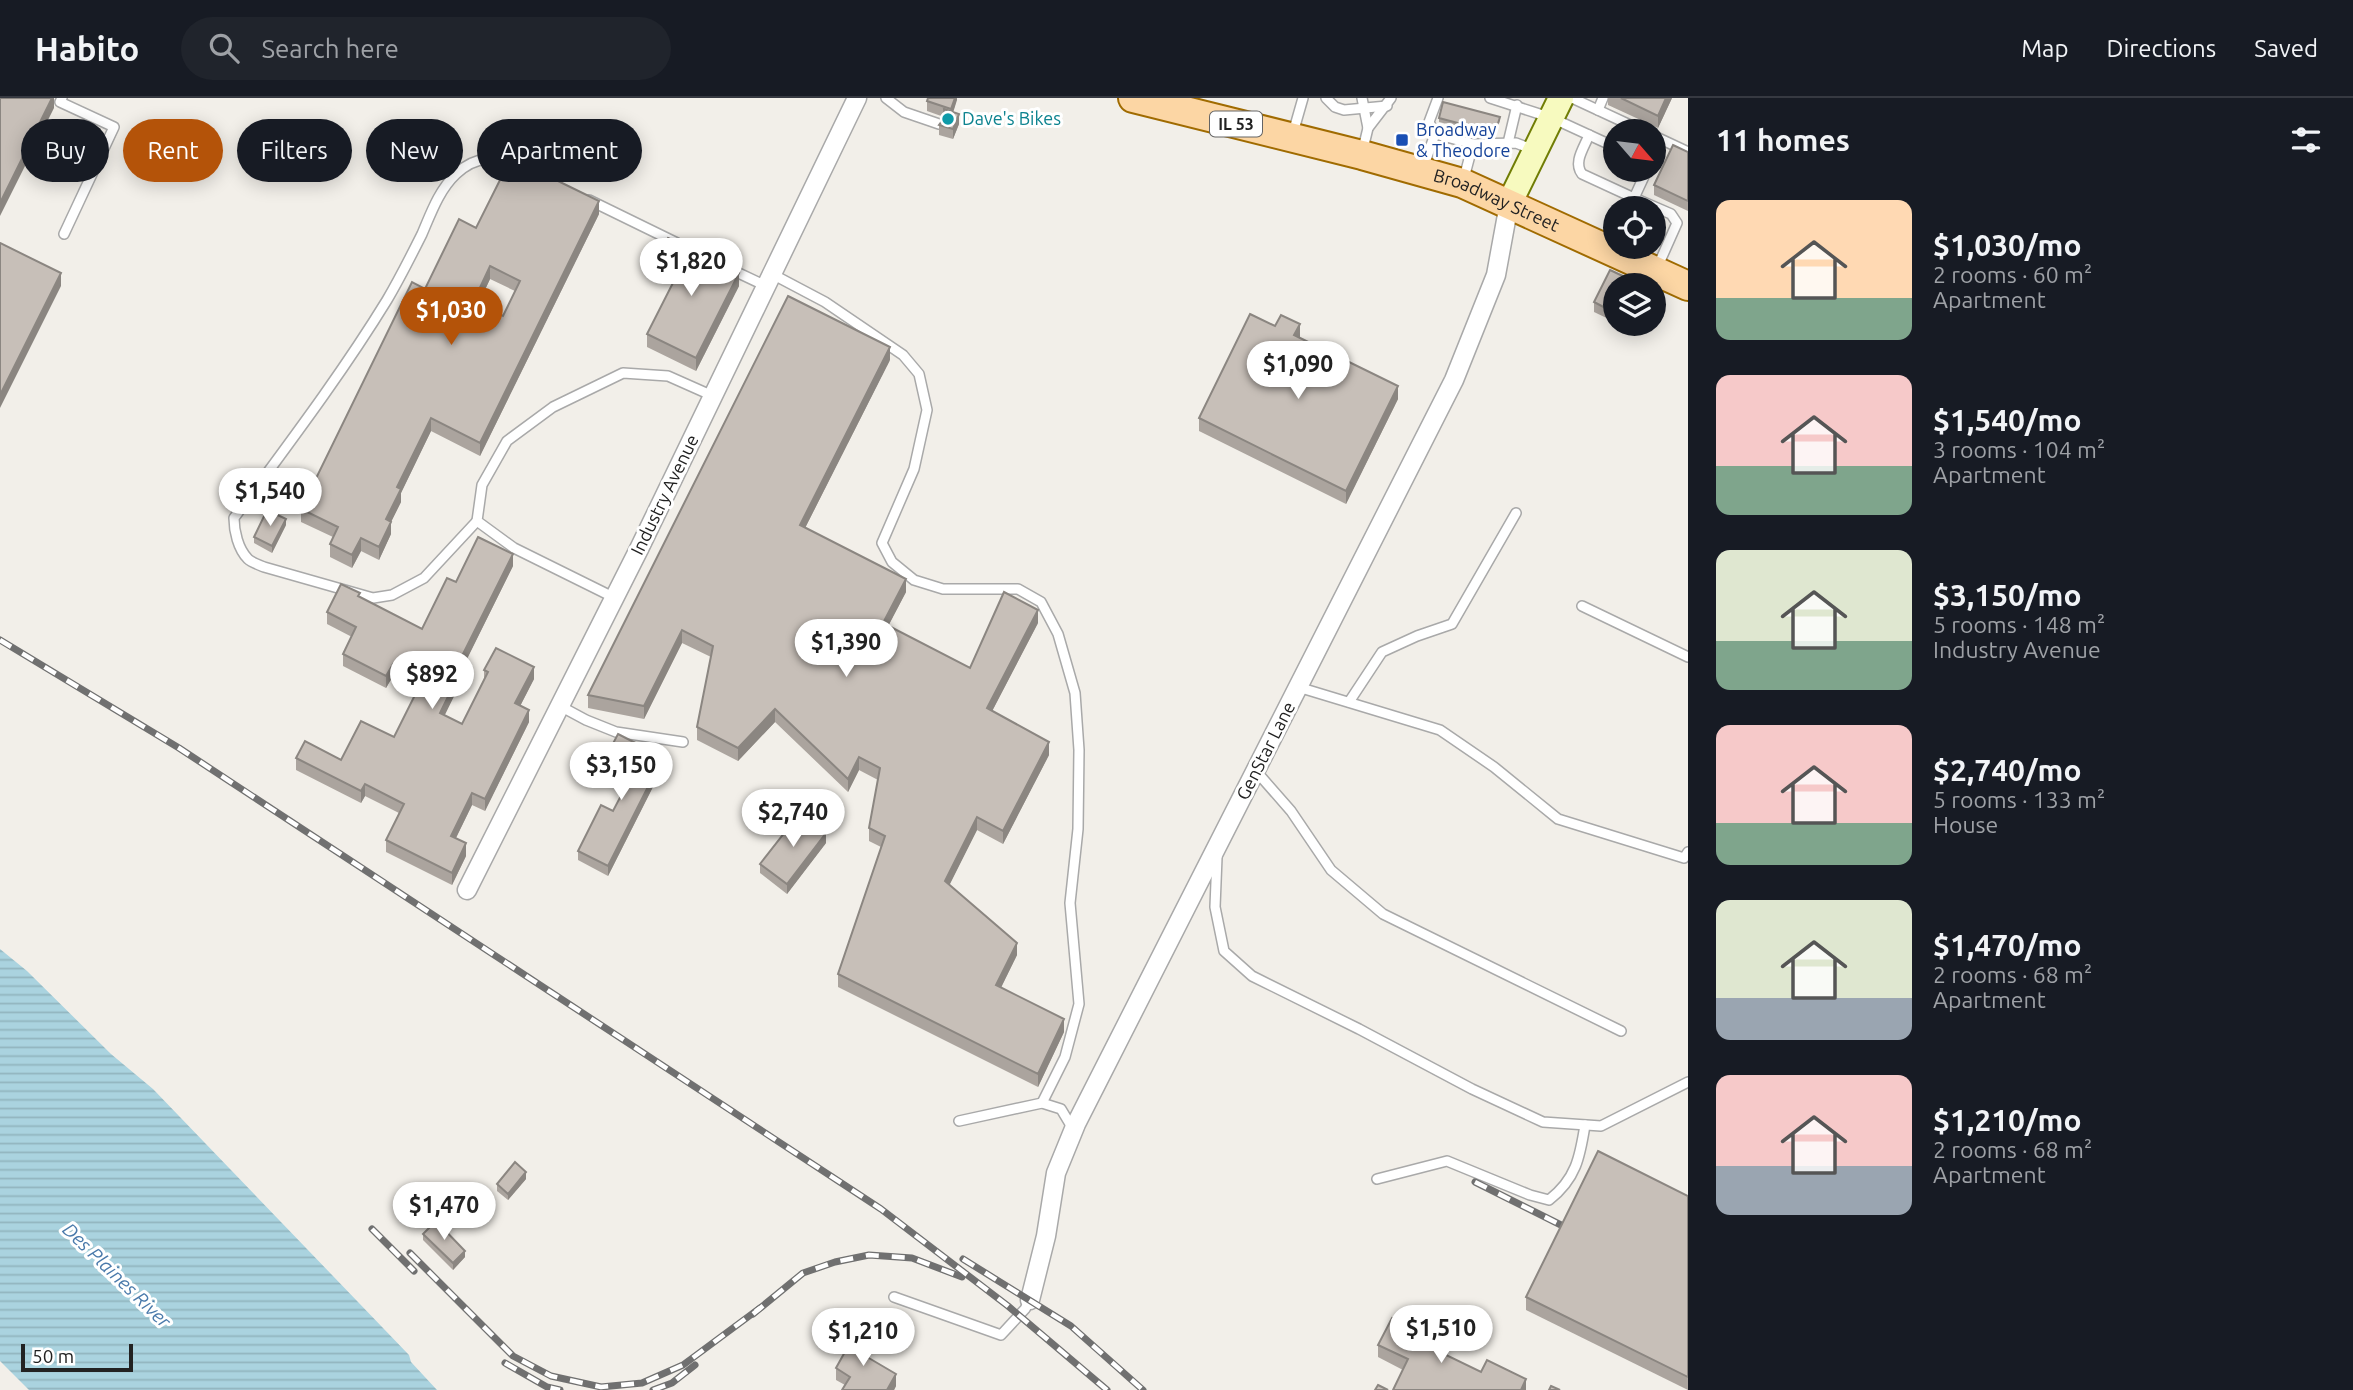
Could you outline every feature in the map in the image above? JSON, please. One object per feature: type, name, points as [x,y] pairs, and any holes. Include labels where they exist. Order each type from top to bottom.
[{"type":"main road","name":"Broadway Street","points":[[1133,98],[1292,138],[1365,141],[1422,171],[1462,183],[1688,286]]},
{"type":"main road","points":[[1509,204],[1556,108]]},
{"type":"street","name":"Industry Avenue","points":[[467,890],[615,598],[858,98]]},
{"type":"street","name":"GenStar Lane","points":[[1030,1300],[1046,1236],[1056,1173],[1074,1130],[1454,380],[1496,275],[1509,204]]},
{"type":"lane","points":[[62,98],[60,102],[114,127],[64,234]]},
{"type":"lane","points":[[886,98],[904,112],[939,124]]},
{"type":"lane","points":[[1292,138],[1303,98]]},
{"type":"lane","points":[[1326,98],[1335,107],[1344,110],[1363,103],[1389,102]]},
{"type":"lane","points":[[1422,171],[1435,134],[1429,122],[1438,98]]},
{"type":"lane","points":[[1490,98],[1517,105],[1556,108],[1589,135],[1603,141]]},
{"type":"lane","points":[[1572,98],[1617,119]]},
{"type":"lane","points":[[1598,110],[1604,98]]},
{"type":"lane","points":[[1365,141],[1389,102]]},
{"type":"lane","points":[[1363,103],[1365,141]]},
{"type":"lane","points":[[1508,143],[1517,105]]},
{"type":"lane","points":[[1435,134],[1473,144],[1516,143],[1535,151]]},
{"type":"lane","points":[[1589,135],[1577,163],[1578,170],[1630,196]]},
{"type":"lane","points":[[1666,142],[1688,152]]},
{"type":"lane","points":[[1462,183],[1473,144]]},
{"type":"lane","points":[[477,162],[457,172],[442,190],[409,261],[387,300],[320,402],[234,518],[239,544],[248,559],[264,567],[373,598],[392,595],[424,578],[477,521],[482,485],[507,441],[553,407],[623,373],[668,376],[713,396]]},
{"type":"lane","points":[[577,195],[686,247]]},
{"type":"lane","points":[[1666,212],[1677,223],[1666,248]]},
{"type":"lane","points":[[1656,271],[1661,259]]},
{"type":"lane","points":[[722,264],[825,302],[903,355],[919,374],[927,410],[914,470],[882,543],[892,562],[914,580],[943,589],[1018,589],[1041,602],[1058,634],[1075,693],[1079,750],[1078,829],[1070,903],[1079,1004],[1065,1057],[1042,1103]]},
{"type":"lane","points":[[1349,702],[1382,652],[1452,624],[1516,513]]},
{"type":"lane","points":[[477,521],[514,548],[615,598]]},
{"type":"lane","points":[[1582,606],[1688,657]]},
{"type":"lane","points":[[1298,687],[1440,730],[1494,767],[1558,819],[1687,857]]},
{"type":"lane","points":[[560,706],[616,732],[683,742]]},
{"type":"lane","points":[[1256,771],[1291,811],[1331,870],[1383,914],[1621,1031]]},
{"type":"lane","points":[[1218,845],[1215,907],[1224,950],[1252,976],[1472,1089],[1543,1122],[1601,1126],[1688,1082]]},
{"type":"lane","points":[[959,1121],[1042,1103],[1060,1109],[1074,1130]]},
{"type":"lane","points":[[1377,1179],[1447,1161],[1530,1195],[1549,1200],[1564,1188],[1573,1173],[1581,1151],[1585,1125]]},
{"type":"lane","points":[[894,1297],[1001,1335],[1030,1300]]},
{"type":"water","name":"Des Plaines River","points":[[0,949],[27,971],[111,1054],[153,1089],[409,1355],[411,1362],[437,1390],[29,1390],[0,1361]]},
{"type":"building","points":[[0,98],[52,98],[42,119],[21,119],[21,161],[0,203]]},
{"type":"building","points":[[928,98],[955,98],[951,109],[927,101]]},
{"type":"building","points":[[1621,98],[1666,98],[1658,116]]},
{"type":"building","points":[[1443,102],[1500,117],[1495,133],[1439,118]]},
{"type":"building","points":[[944,109],[959,114],[953,129],[939,125],[945,117]]},
{"type":"building","points":[[1673,145],[1688,152],[1688,201],[1654,185],[1655,182],[1666,182],[1666,160]]},
{"type":"building","points":[[499,182],[560,182],[599,201],[480,443],[431,418],[397,487],[401,489],[386,519],[391,522],[379,547],[361,538],[352,555],[330,544],[338,527],[301,509],[412,282],[425,289],[459,219],[476,228]],"holes":[[[490,266],[520,281],[503,316],[482,306],[485,301],[476,296]]]},
{"type":"building","points":[[668,238],[739,273],[696,358],[647,334],[678,273],[656,263]]},
{"type":"building","points":[[0,243],[61,273],[0,395]]},
{"type":"building","points":[[1603,284],[1603,307],[1594,302]]},
{"type":"building","points":[[788,296],[890,347],[800,525],[906,579],[883,623],[970,668],[1004,592],[1038,610],[987,708],[1049,742],[1003,831],[977,817],[945,881],[1017,943],[996,985],[1064,1019],[1038,1074],[838,974],[885,836],[869,828],[880,768],[859,757],[848,779],[775,709],[738,748],[697,727],[713,646],[682,630],[644,706],[588,695]]},
{"type":"building","points":[[1250,314],[1275,326],[1281,315],[1300,324],[1294,335],[1398,386],[1346,491],[1199,418]]},
{"type":"building","points":[[267,510],[286,519],[272,546],[254,537]]},
{"type":"building","points":[[478,537],[513,554],[455,670],[460,672],[440,713],[462,724],[488,672],[484,670],[496,648],[534,667],[515,703],[529,710],[485,799],[472,793],[451,836],[466,843],[452,873],[386,840],[404,804],[365,784],[361,791],[296,758],[305,741],[341,760],[361,721],[394,737],[423,679],[393,664],[386,676],[343,654],[356,627],[327,612],[341,584],[360,593],[358,596],[422,629],[447,578],[456,582]]},
{"type":"building","points":[[618,734],[663,757],[608,866],[578,851],[601,805],[613,811],[636,767],[608,753]]},
{"type":"building","points":[[800,813],[826,833],[787,884],[760,864]]},
{"type":"building","points":[[1598,1151],[1688,1196],[1688,1377],[1526,1297]]},
{"type":"building","points":[[515,1162],[526,1172],[508,1194],[497,1184]]},
{"type":"building","points":[[436,1221],[465,1251],[453,1263],[423,1234]]},
{"type":"building","points":[[1392,1318],[1431,1338],[1430,1341],[1448,1350],[1446,1355],[1481,1372],[1487,1360],[1526,1379],[1521,1390],[1393,1390],[1408,1359],[1378,1345]]},
{"type":"building","points":[[856,1332],[870,1340],[862,1354],[896,1374],[887,1390],[842,1390],[850,1377],[836,1368]]},
{"type":"building","points":[[1378,1385],[1388,1390],[1375,1390]]},
{"type":"railway","points":[[0,640],[179,748],[881,1209],[1008,1306],[1107,1390]]},
{"type":"railway","points":[[1475,1182],[1567,1228]]},
{"type":"railway","points":[[372,1229],[414,1271]]},
{"type":"railway","points":[[410,1253],[513,1356],[551,1376],[601,1387],[642,1383],[683,1365],[760,1308]]},
{"type":"railway","points":[[753,1314],[803,1273],[835,1262],[869,1255],[912,1258],[962,1277]]},
{"type":"railway","points":[[963,1259],[1071,1326],[1143,1390]]},
{"type":"railway","points":[[505,1363],[547,1387],[560,1390]]},
{"type":"railway","points":[[653,1390],[672,1383],[695,1365]]},
{"type":"place","name":"Dave's Bikes","points":[[948,119]]},
{"type":"place","name":"Broadway & Theodore","points":[[1402,140]]}]
